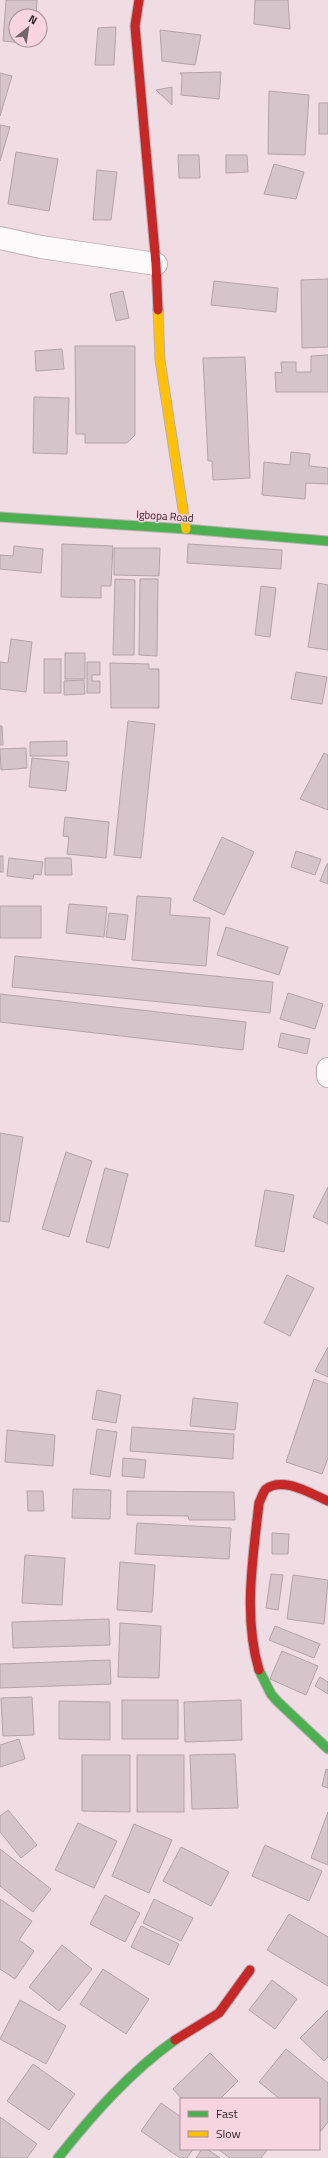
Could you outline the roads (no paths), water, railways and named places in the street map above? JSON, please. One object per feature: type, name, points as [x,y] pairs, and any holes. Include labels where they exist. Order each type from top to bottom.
[{"type":"street","points":[[139,0],[135,26],[156,264],[160,360],[186,529]]},
{"type":"street","points":[[0,238],[40,247],[156,264]]},
{"type":"street","name":"Igbopa Road","points":[[0,517],[186,529],[328,541]]},
{"type":"street","points":[[328,1069],[328,1076]]},
{"type":"street","points":[[328,1501],[294,1487],[276,1484],[266,1490],[259,1503],[250,1592],[253,1646],[262,1680],[271,1694],[328,1749]]},
{"type":"street","points":[[58,2158],[84,2125],[151,2057],[185,2032],[219,2013],[250,1970]]}]
